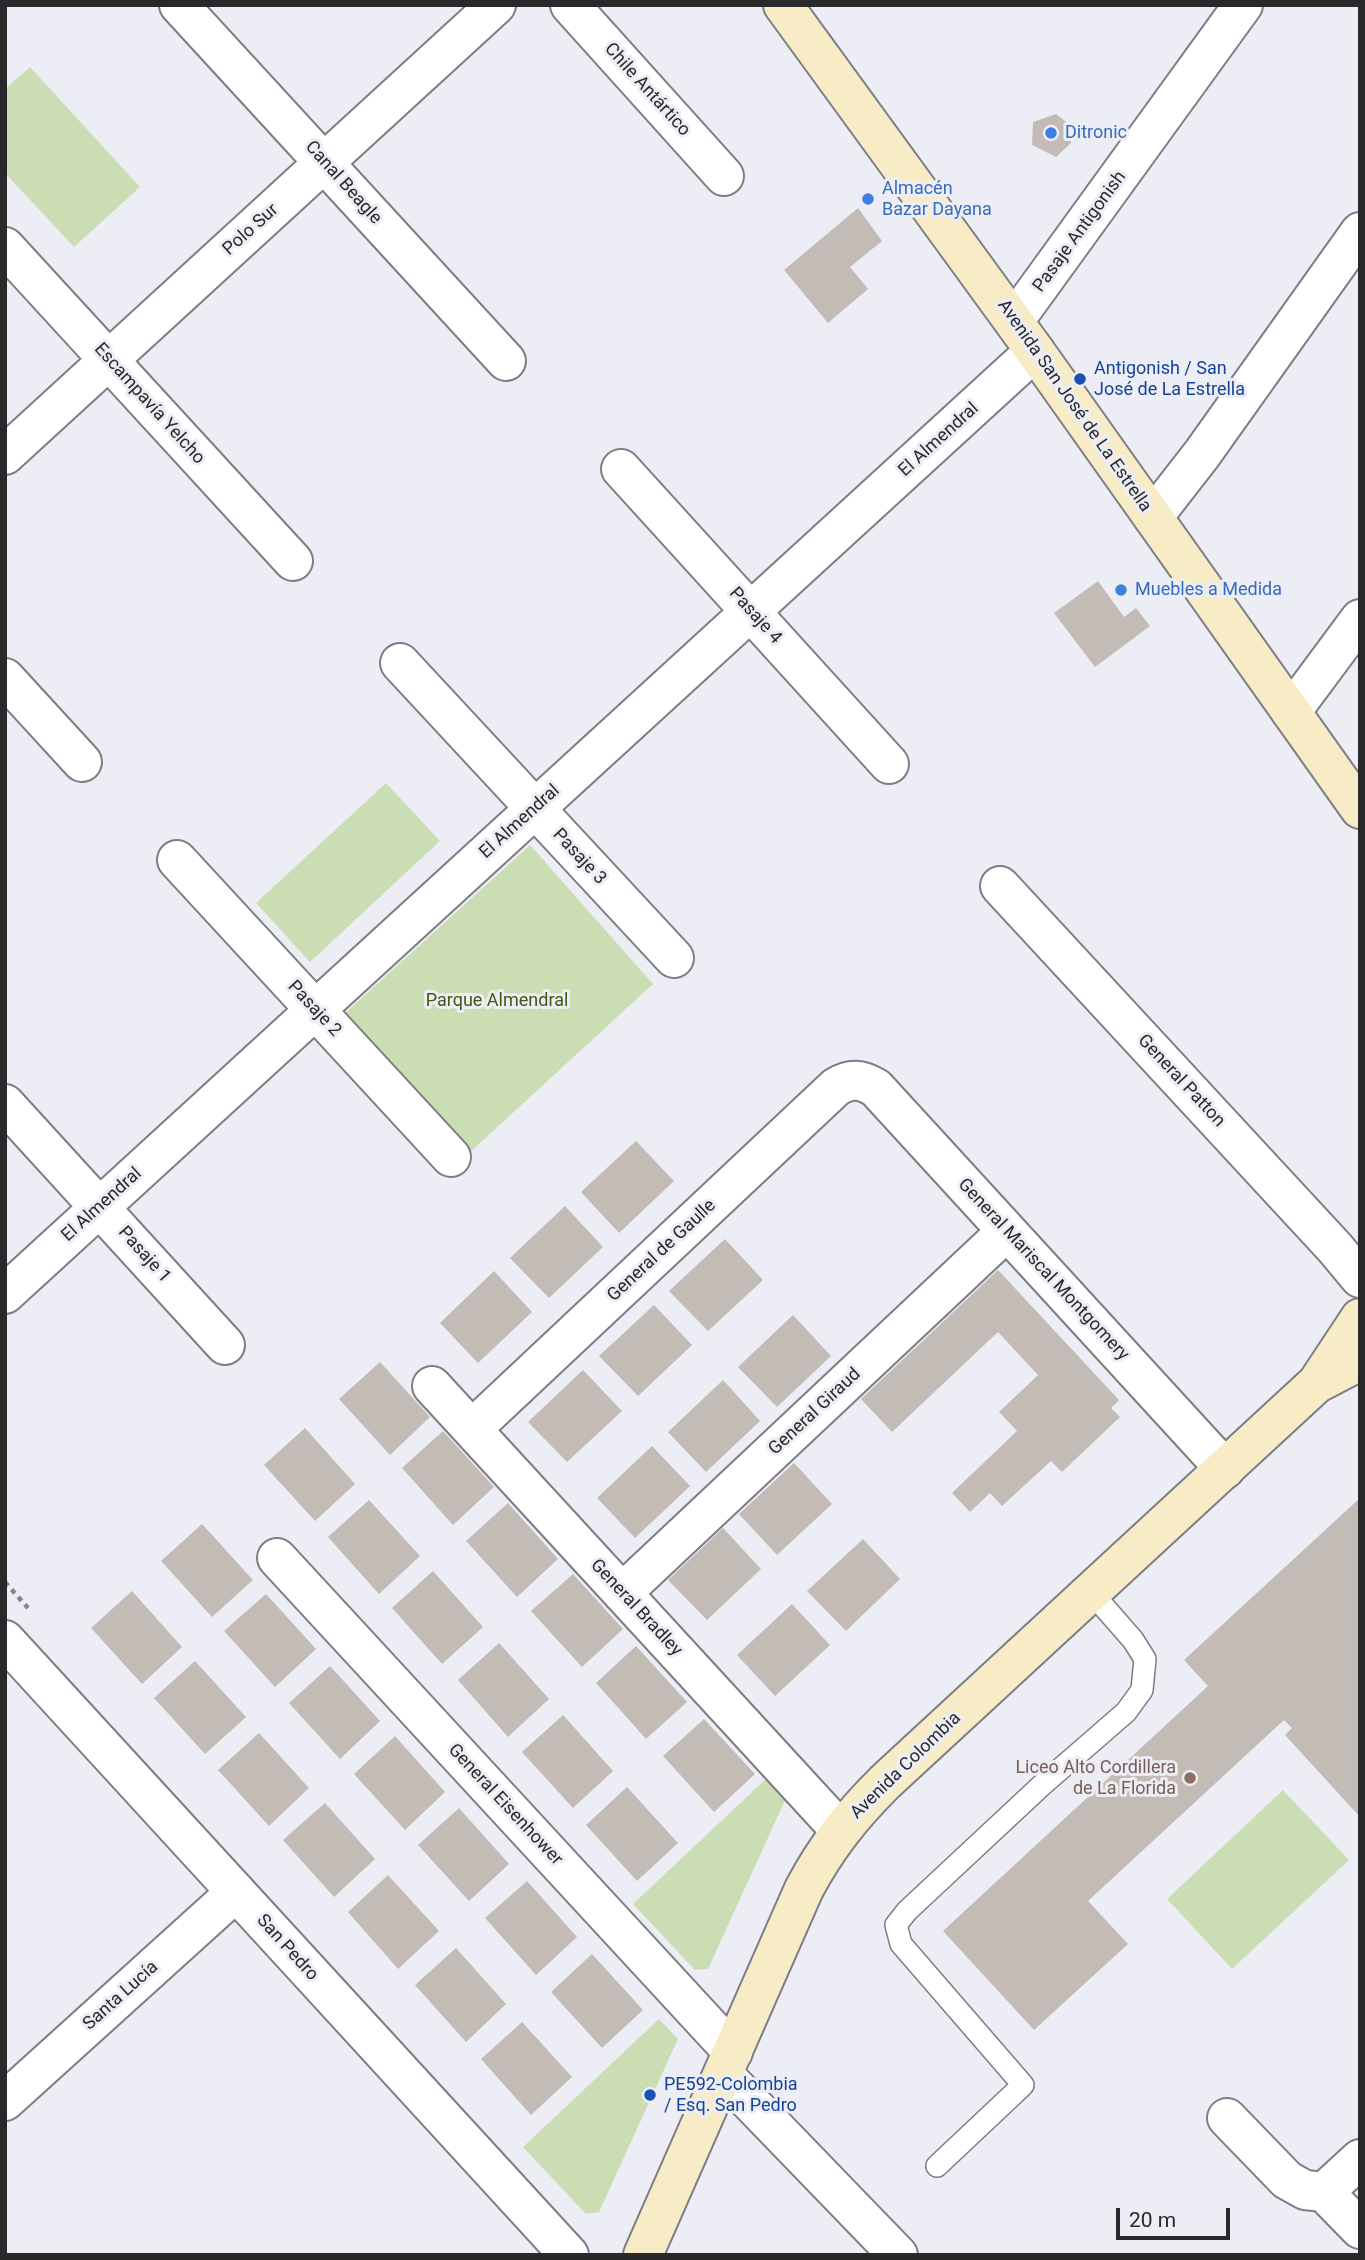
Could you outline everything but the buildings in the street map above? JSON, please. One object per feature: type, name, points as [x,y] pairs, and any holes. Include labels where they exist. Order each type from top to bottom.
[{"type":"main road","name":"Avenida San José de La Estrella","points":[[783,5],[1025,336],[1360,809]]},
{"type":"main road","name":"Avenida Colombia","points":[[643,2255],[804,1889],[840,1830],[885,1782],[1316,1384],[1360,1318]]},
{"type":"main road","name":"Avenida Colombia","points":[[1316,1384],[1360,1361]]},
{"type":"street","name":"Canal Beagle","points":[[180,5],[506,361]]},
{"type":"street","name":"Polo Sur","points":[[5,455],[496,5]]},
{"type":"street","name":"Chile Antártico","points":[[570,5],[724,176]]},
{"type":"street","name":"Pasaje Antigonish","points":[[1025,336],[1243,5]]},
{"type":"street","points":[[1153,517],[1202,454],[1360,232]]},
{"type":"street","name":"Escampavía Yelcho","points":[[5,247],[293,561]]},
{"type":"street","name":"El Almendral","points":[[5,1294],[751,612],[1025,336]]},
{"type":"street","name":"Pasaje 4","points":[[621,469],[889,764]]},
{"type":"street","points":[[1291,712],[1360,618]]},
{"type":"street","name":"Pasaje 3","points":[[400,663],[674,958]]},
{"type":"street","points":[[5,678],[82,762]]},
{"type":"street","name":"Pasaje 2","points":[[177,860],[451,1157]]},
{"type":"street","name":"General Patton","points":[[1000,886],[1360,1278]]},
{"type":"street","name":"General Mariscal Montgomery","points":[[856,1080],[876,1088],[1225,1469]]},
{"type":"street","name":"General de Gaulle","points":[[472,1429],[836,1087],[856,1080]]},
{"type":"street","name":"Pasaje 1","points":[[5,1104],[225,1345]]},
{"type":"street","name":"General Giraud","points":[[622,1593],[1007,1231]]},
{"type":"street","name":"General Bradley","points":[[432,1386],[840,1830]]},
{"type":"street","name":"General Eisenhower","points":[[277,1558],[898,2255]]},
{"type":"street","name":"San Pedro","points":[[5,1640],[569,2255]]},
{"type":"street","name":"Santa Lucía","points":[[5,2101],[236,1892]]},
{"type":"street","points":[[1227,2118],[1287,2180],[1305,2190],[1324,2192],[1360,2229]]},
{"type":"street","points":[[1324,2192],[1360,2159]]},
{"type":"lane","points":[[937,2166],[1023,2085],[901,1944],[896,1925],[916,1902],[1042,1785],[1126,1712],[1142,1690],[1145,1659],[1133,1640],[1091,1592]]},
{"type":"green space","points":[[30,67],[140,187],[74,247],[5,173],[5,89]]},
{"type":"green space","points":[[386,783],[440,841],[310,962],[256,903]]},
{"type":"green space","name":"Parque Almendral","points":[[530,845],[653,984],[467,1155],[343,1015]]},
{"type":"green space","points":[[769,1776],[787,1796],[708,1969],[695,1970],[633,1904]]},
{"type":"green space","points":[[1283,1790],[1349,1860],[1232,1969],[1167,1899]]},
{"type":"green space","points":[[659,2019],[678,2039],[599,2212],[586,2214],[523,2147]]},
{"type":"place","name":"Ditronic","points":[[1051,133]]},
{"type":"place","name":"Almacén Bazar Dayana","points":[[868,199]]},
{"type":"place","name":"Antigonish / San José de La Estrella","points":[[1080,379]]},
{"type":"place","name":"Muebles a Medida","points":[[1121,590]]},
{"type":"place","name":"Liceo Alto Cordillera de La Florida","points":[[1190,1778]]},
{"type":"place","name":"PE592-Colombia / Esq. San Pedro","points":[[650,2095]]}]
